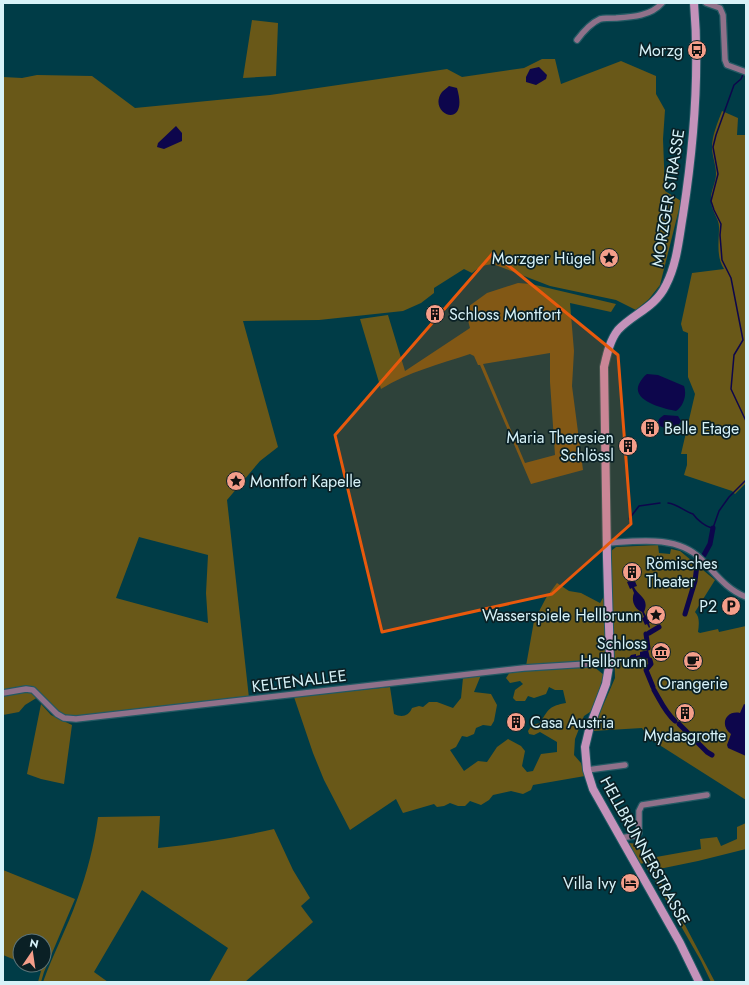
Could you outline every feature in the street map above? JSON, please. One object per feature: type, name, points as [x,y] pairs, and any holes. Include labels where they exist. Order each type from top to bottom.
[{"type":"street","points":[[577,40],[590,26],[601,19],[626,18],[644,15],[653,11],[662,3]]},
{"type":"street","name":"MORZGER STRASSE","points":[[610,661],[604,367],[608,351],[618,331],[654,303],[665,288],[671,274],[680,233],[694,132],[697,58],[694,3]]},
{"type":"street","points":[[706,3],[720,8],[723,14],[725,60],[727,66],[744,71]]},
{"type":"street","points":[[607,543],[659,541],[682,546],[696,554],[721,581],[735,592],[746,596]]},
{"type":"street","name":"KELTENALLEE","points":[[3,693],[26,689],[33,690],[57,714],[64,718],[76,719],[524,668],[610,661]]},
{"type":"street","name":"HELLBRUNNERSTRASSE","points":[[610,661],[606,684],[586,738],[585,752],[587,770],[593,789],[680,943],[699,982]]},
{"type":"street","points":[[587,770],[625,765]]},
{"type":"street","points":[[620,838],[634,836],[639,833],[638,811],[642,805],[707,795]]},
{"type":"highlighted area","points":[[493,253],[618,355],[631,524],[552,594],[382,632],[335,435]]},
{"type":"shaded area","points":[[252,20],[278,23],[276,76],[243,78]]},
{"type":"shaded area","points":[[542,59],[555,59],[561,84],[621,61],[656,76],[656,94],[665,110],[663,139],[665,191],[681,201],[660,285],[649,299],[636,310],[616,300],[550,286],[493,264],[481,267],[472,273],[464,269],[434,288],[434,293],[421,303],[403,311],[319,320],[243,321],[278,447],[260,461],[227,500],[249,698],[73,717],[60,713],[38,697],[25,705],[19,712],[3,715],[3,77],[22,78],[37,75],[92,76],[135,108],[270,95],[447,69],[462,77],[524,68]],"holes":[[[139,537],[208,555],[206,593],[208,623],[116,598]]]},
{"type":"shaded area","points":[[539,67],[547,75],[546,79],[536,85],[526,82],[526,77],[530,69]]},
{"type":"shaded area","points":[[449,86],[457,88],[459,102],[458,110],[454,114],[448,115],[439,107],[439,100],[442,92]]},
{"type":"shaded area","points":[[722,111],[738,118],[737,135],[746,135],[746,483],[735,494],[732,491],[684,475],[687,465],[687,454],[681,454],[695,394],[688,377],[688,333],[683,331],[681,324],[692,273],[724,269],[721,264],[718,249],[719,224],[711,204],[716,174],[712,142]]},
{"type":"shaded area","points":[[176,126],[182,133],[182,141],[164,149],[157,147],[158,143]]},
{"type":"shaded area","points":[[518,283],[531,284],[616,304],[611,312],[570,303],[574,351],[572,386],[583,470],[531,484],[480,365],[478,365],[474,356],[470,354],[413,373],[381,389],[360,319],[388,315],[405,371],[470,328],[465,309],[487,293]],"holes":[[[550,353],[550,382],[555,455],[525,463],[483,364]]]},
{"type":"shaded area","points":[[647,374],[658,375],[684,386],[684,400],[679,409],[676,411],[657,406],[650,403],[640,395],[638,390],[639,384]]},
{"type":"shaded area","points":[[664,415],[678,416],[681,421],[680,424],[669,428],[660,426],[658,421]]},
{"type":"shaded area","points":[[658,545],[659,553],[670,554],[671,549],[680,551],[715,580],[695,612],[697,614],[699,624],[698,632],[700,633],[718,629],[719,632],[746,626],[746,800],[650,739],[642,728],[592,731],[615,678],[611,551],[616,547]]},
{"type":"shaded area","points":[[630,578],[631,580],[634,579],[637,586],[634,587],[645,600],[646,603],[644,612],[646,616],[649,615],[652,622],[649,623],[649,628],[647,624],[645,625],[642,618],[644,617],[642,612],[637,609],[634,604],[634,593],[632,588],[630,589],[627,582]]},
{"type":"shaded area","points":[[557,583],[569,591],[581,593],[600,603],[606,593],[606,652],[599,660],[526,666],[534,621],[546,598]]},
{"type":"shaded area","points":[[648,650],[650,658],[641,660],[641,657],[636,658],[637,660],[629,661],[628,659],[631,655],[640,655],[640,652]]},
{"type":"shaded area","points":[[593,666],[604,675],[593,710],[584,716],[575,739],[574,755],[581,763],[585,776],[533,785],[531,790],[523,794],[511,791],[493,795],[489,800],[481,805],[470,801],[465,806],[458,806],[450,803],[437,807],[434,804],[403,813],[396,799],[350,830],[324,780],[294,697],[390,687],[394,714],[405,716],[412,708],[419,706],[423,707],[429,702],[437,702],[453,708],[461,698],[463,678],[481,675],[474,692],[491,694],[497,705],[494,721],[491,726],[483,725],[476,728],[474,734],[467,737],[462,736],[456,747],[450,750],[464,771],[478,761],[487,762],[497,747],[508,739],[521,746],[525,751],[522,766],[527,772],[533,771],[541,754],[557,752],[557,742],[540,732],[534,735],[529,734],[528,731],[532,725],[540,723],[550,708],[566,703],[563,690],[555,690],[549,687],[546,694],[534,698],[528,696],[525,701],[516,701],[513,698],[515,690],[523,684],[520,681],[510,683],[506,678],[510,672]]},
{"type":"shaded area","points":[[41,704],[51,715],[72,725],[64,784],[27,774]]},
{"type":"shaded area","points":[[744,704],[746,705],[746,756],[728,748],[727,745],[731,734],[725,726],[728,716],[735,713],[740,713]]},
{"type":"shaded area","points":[[160,816],[158,848],[187,845],[274,829],[293,870],[310,898],[301,906],[313,922],[245,982],[209,982],[228,948],[142,890],[94,972],[108,982],[43,982],[46,973],[52,973],[52,959],[81,890],[92,849],[98,817]]},
{"type":"shaded area","points":[[746,823],[746,849],[698,861],[657,868],[657,875],[652,877],[644,863],[640,864],[629,843],[637,844],[645,859],[701,849],[700,839],[717,837],[721,846],[737,839],[737,827]]},
{"type":"shaded area","points":[[3,870],[75,899],[52,953],[52,933],[12,933],[12,959],[3,955]]},
{"type":"shaded area","points":[[659,880],[666,889],[715,982],[711,982],[701,961],[655,881]]},
{"type":"shaded area","points":[[40,973],[44,973],[41,982],[38,982]]},
{"type":"waterway","points":[[746,68],[741,79],[734,85],[716,135],[713,147],[718,174],[711,201],[721,224],[720,235],[722,260],[731,278],[743,340],[734,355],[731,389],[746,421]]},
{"type":"waterway","points":[[668,503],[693,514],[702,523],[713,528],[719,511],[729,497],[746,480]]},
{"type":"waterway","points":[[629,519],[639,506],[660,503]]},
{"type":"waterway","points":[[704,555],[710,544],[713,528]]},
{"type":"waterway","points":[[685,614],[695,581],[697,565]]},
{"type":"waterway","points":[[649,633],[659,627]]},
{"type":"waterway","points":[[646,634],[648,648]]},
{"type":"waterway","points":[[650,660],[651,664],[646,670],[653,687]]},
{"type":"waterway","points":[[654,690],[666,710],[675,721]]},
{"type":"waterway","points":[[679,724],[707,752],[712,755]]},
{"type":"place","name":"Morzg","points":[[697,50]]},
{"type":"place","name":"Morzger Hügel","points":[[609,258]]},
{"type":"place","name":"Schloss Montfort","points":[[435,314]]},
{"type":"place","name":"Belle Etage","points":[[650,428]]},
{"type":"place","name":"Maria Theresien Schlössl","points":[[628,446]]},
{"type":"place","name":"Montfort Kapelle","points":[[236,481]]},
{"type":"place","name":"Römisches Theater","points":[[632,572]]},
{"type":"place","name":"P2","points":[[731,606]]},
{"type":"place","name":"Wasserspiele Hellbrunn","points":[[656,615]]},
{"type":"place","name":"Schloss Hellbrunn","points":[[661,652]]},
{"type":"place","name":"Orangerie","points":[[693,661]]},
{"type":"place","name":"Mydasgrotte","points":[[685,713]]},
{"type":"place","name":"Casa Austria","points":[[516,722]]},
{"type":"place","name":"Villa Ivy","points":[[630,883]]}]
